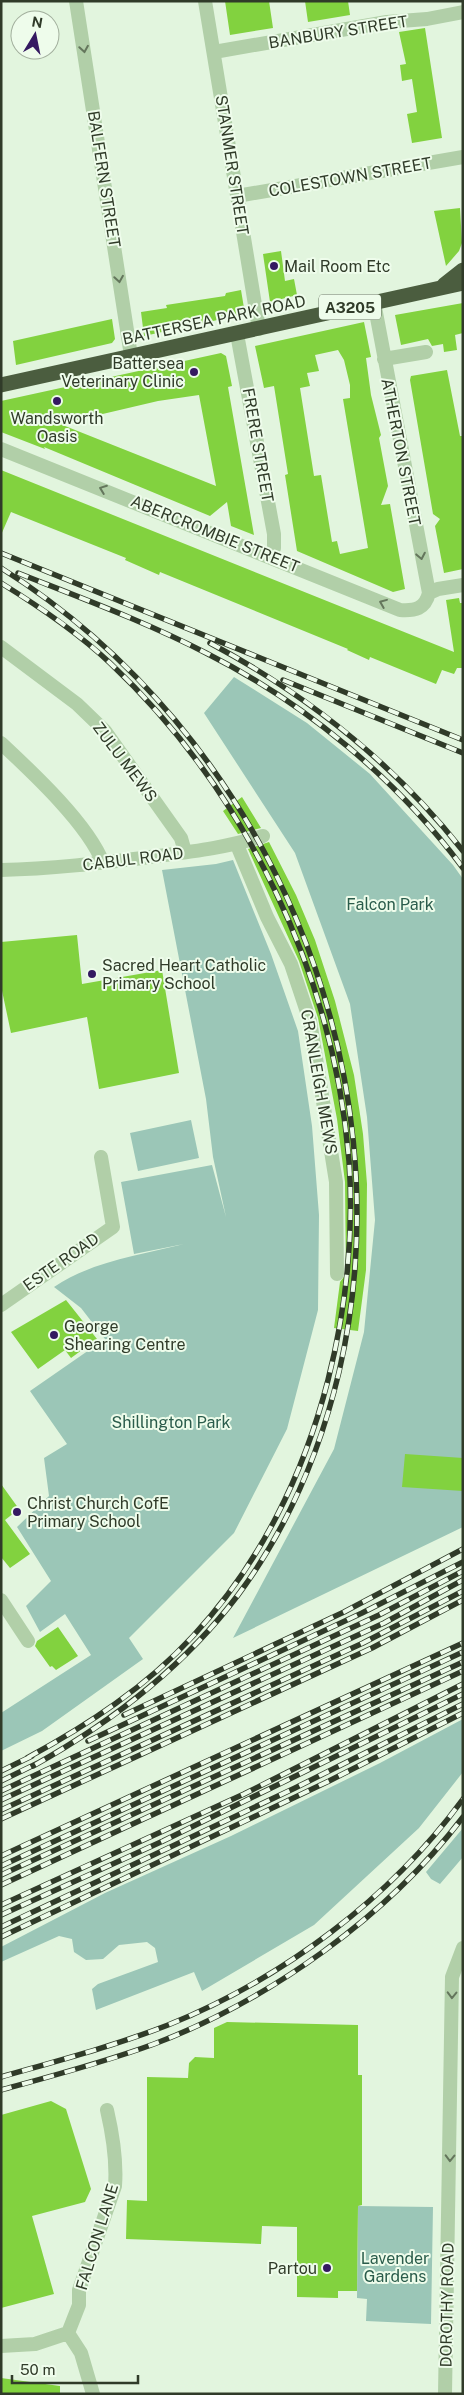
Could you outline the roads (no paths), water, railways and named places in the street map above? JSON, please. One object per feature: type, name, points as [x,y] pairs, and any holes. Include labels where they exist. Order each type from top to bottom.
[{"type":"highway","points":[[441,288],[463,270]]},
{"type":"highway","name":"BATTERSEA PARK ROAD","points":[[1,385],[463,283]]},
{"type":"street","name":"BALFERN STREET","points":[[76,1],[131,356]]},
{"type":"street","name":"STANMER STREET","points":[[205,1],[260,329]]},
{"type":"street","name":"BANBURY STREET","points":[[214,52],[387,22],[463,12]]},
{"type":"street","name":"COLESTOWN STREET","points":[[237,196],[463,157]]},
{"type":"street","name":"ATHERTON STREET","points":[[374,302],[428,597]]},
{"type":"street","name":"FRERE STREET","points":[[237,334],[274,534],[274,548],[271,556]]},
{"type":"street","points":[[384,359],[426,352]]},
{"type":"street","name":"ABERCROMBIE STREET","points":[[1,449],[271,556],[400,610],[414,611],[438,589],[463,586]]},
{"type":"street","name":"ZULU MEWS","points":[[1,647],[76,704],[105,731],[181,838],[185,852]]},
{"type":"street","points":[[1,743],[60,803],[95,846],[103,863]]},
{"type":"street","name":"CABUL ROAD","points":[[1,870],[103,863],[237,845],[262,836]]},
{"type":"street","name":"CRANLEIGH MEWS","points":[[237,845],[267,918],[291,964],[310,1021],[336,1182],[336,1274]]},
{"type":"street","name":"ESTE ROAD","points":[[1,1305],[113,1227],[101,1157]]},
{"type":"street","points":[[1,1600],[28,1641]]},
{"type":"street","name":"DOROTHY ROAD","points":[[445,2394],[452,1977],[463,1948]]},
{"type":"street","name":"FALCON LANE","points":[[68,2333],[79,2305],[79,2290],[115,2186],[114,2138],[107,2110]]},
{"type":"street","points":[[1,2346],[35,2344],[68,2333],[81,2353],[92,2394]]},
{"type":"railway","points":[[1,553],[463,740]]},
{"type":"railway","points":[[1,568],[94,637],[175,720],[243,814],[296,918],[333,1027],[353,1141],[356,1257],[339,1372],[312,1460],[286,1517],[272,1544],[238,1595],[217,1622],[170,1670],[91,1731],[33,1766]]},
{"type":"railway","points":[[18,573],[160,631],[206,653],[279,695],[347,746],[379,774],[437,835],[463,868]]},
{"type":"railway","points":[[1,583],[58,620],[110,663],[159,714],[203,769],[241,828],[275,890],[303,955],[324,1023],[340,1091],[349,1161],[350,1188],[349,1243],[344,1298],[328,1380],[306,1450],[277,1516],[259,1548],[217,1608],[175,1655],[115,1704],[27,1758]]},
{"type":"railway","points":[[210,643],[281,685],[347,734],[408,788],[463,851]]},
{"type":"railway","points":[[283,680],[463,753]]},
{"type":"railway","points":[[124,1715],[344,1612],[463,1549]]},
{"type":"railway","points":[[88,1741],[362,1613],[463,1562]]},
{"type":"railway","points":[[1,1791],[379,1615],[463,1571]]},
{"type":"railway","points":[[1,1800],[384,1623],[463,1580]]},
{"type":"railway","points":[[1,1810],[363,1643],[463,1591]]},
{"type":"railway","points":[[1,1819],[372,1648],[463,1600]]},
{"type":"railway","points":[[1,1856],[463,1643]]},
{"type":"railway","points":[[1,1866],[463,1652]]},
{"type":"railway","points":[[1,1875],[463,1662]]},
{"type":"railway","points":[[1,1885],[463,1671]]},
{"type":"railway","points":[[1,1905],[244,1794],[463,1684]]},
{"type":"railway","points":[[1,1915],[163,1841],[463,1694]]},
{"type":"railway","points":[[1,1927],[295,1788],[463,1704]]},
{"type":"railway","points":[[1,1937],[329,1781],[463,1713]]},
{"type":"railway","points":[[1,1771],[32,1756]]},
{"type":"railway","points":[[1,1781],[38,1763]]},
{"type":"railway","points":[[1,2077],[127,2040],[168,2025],[252,1984],[292,1960],[368,1902],[402,1870],[434,1836],[463,1799]]},
{"type":"railway","points":[[1,2090],[135,2051],[198,2026],[241,2004],[283,1979],[363,1921],[433,1853],[463,1817]]},
{"type":"place","name":"Mail Room Etc","points":[[274,266]]},
{"type":"place","name":"Battersea Veterinary Clinic","points":[[194,372]]},
{"type":"place","name":"Wandsworth Oasis","points":[[57,401]]},
{"type":"place","name":"Sacred Heart Catholic Primary School","points":[[92,974]]},
{"type":"place","name":"George Shearing Centre","points":[[54,1335]]},
{"type":"place","name":"Christ Church CofE Primary School","points":[[17,1512]]},
{"type":"place","name":"Partou","points":[[327,2268]]},
{"type":"park label","name":"Falcon Park","points":[[390,904]]},
{"type":"park label","name":"Shillington Park","points":[[171,1422]]},
{"type":"park label","name":"Lavender Gardens","points":[[395,2267]]}]
